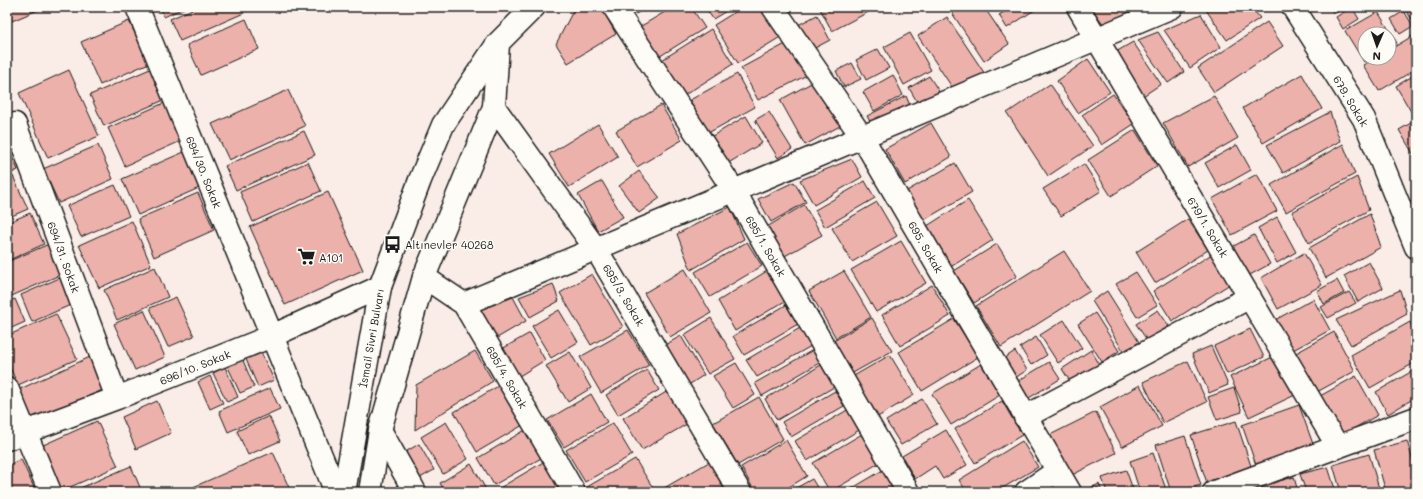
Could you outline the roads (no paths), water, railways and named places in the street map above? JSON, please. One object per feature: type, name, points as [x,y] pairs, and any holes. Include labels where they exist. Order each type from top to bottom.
[{"type":"street","name":"694/30. Sokak","points":[[137,7],[336,492]]},
{"type":"street","name":"İsmail Sivri Bulvarı","points":[[344,492],[380,287],[443,125],[498,43],[534,7]]},
{"type":"street","name":"695/1. Sokak","points":[[614,7],[734,191],[908,492]]},
{"type":"street","name":"695. Sokak","points":[[774,7],[862,137],[1070,492]]},
{"type":"street","name":"679/1. Sokak","points":[[1078,7],[1338,447]]},
{"type":"street","points":[[464,304],[1172,7]]},
{"type":"street","name":"679. Sokak","points":[[1292,7],[1364,119],[1416,247]]},
{"type":"street","points":[[370,492],[380,430],[424,277],[494,107],[498,43]]},
{"type":"street","name":"695/3. Sokak","points":[[494,107],[596,249],[740,492]]},
{"type":"street","name":"694/31. Sokak","points":[[7,127],[15,124],[117,398]]},
{"type":"street","name":"695/4. Sokak","points":[[424,277],[464,304],[574,492]]},
{"type":"street","name":"696/10. Sokak","points":[[16,436],[117,398],[272,336],[380,287]]},
{"type":"street","points":[[1025,416],[1250,297]]},
{"type":"street","points":[[7,388],[16,436],[50,492]]},
{"type":"street","points":[[1214,492],[1416,418]]},
{"type":"street","points":[[380,430],[415,492]]},
{"type":"street","points":[[1026,492],[1057,471]]},
{"type":"place","name":"Altınevler 40268","points":[[392,244]]},
{"type":"place","name":"A101","points":[[306,257]]}]
